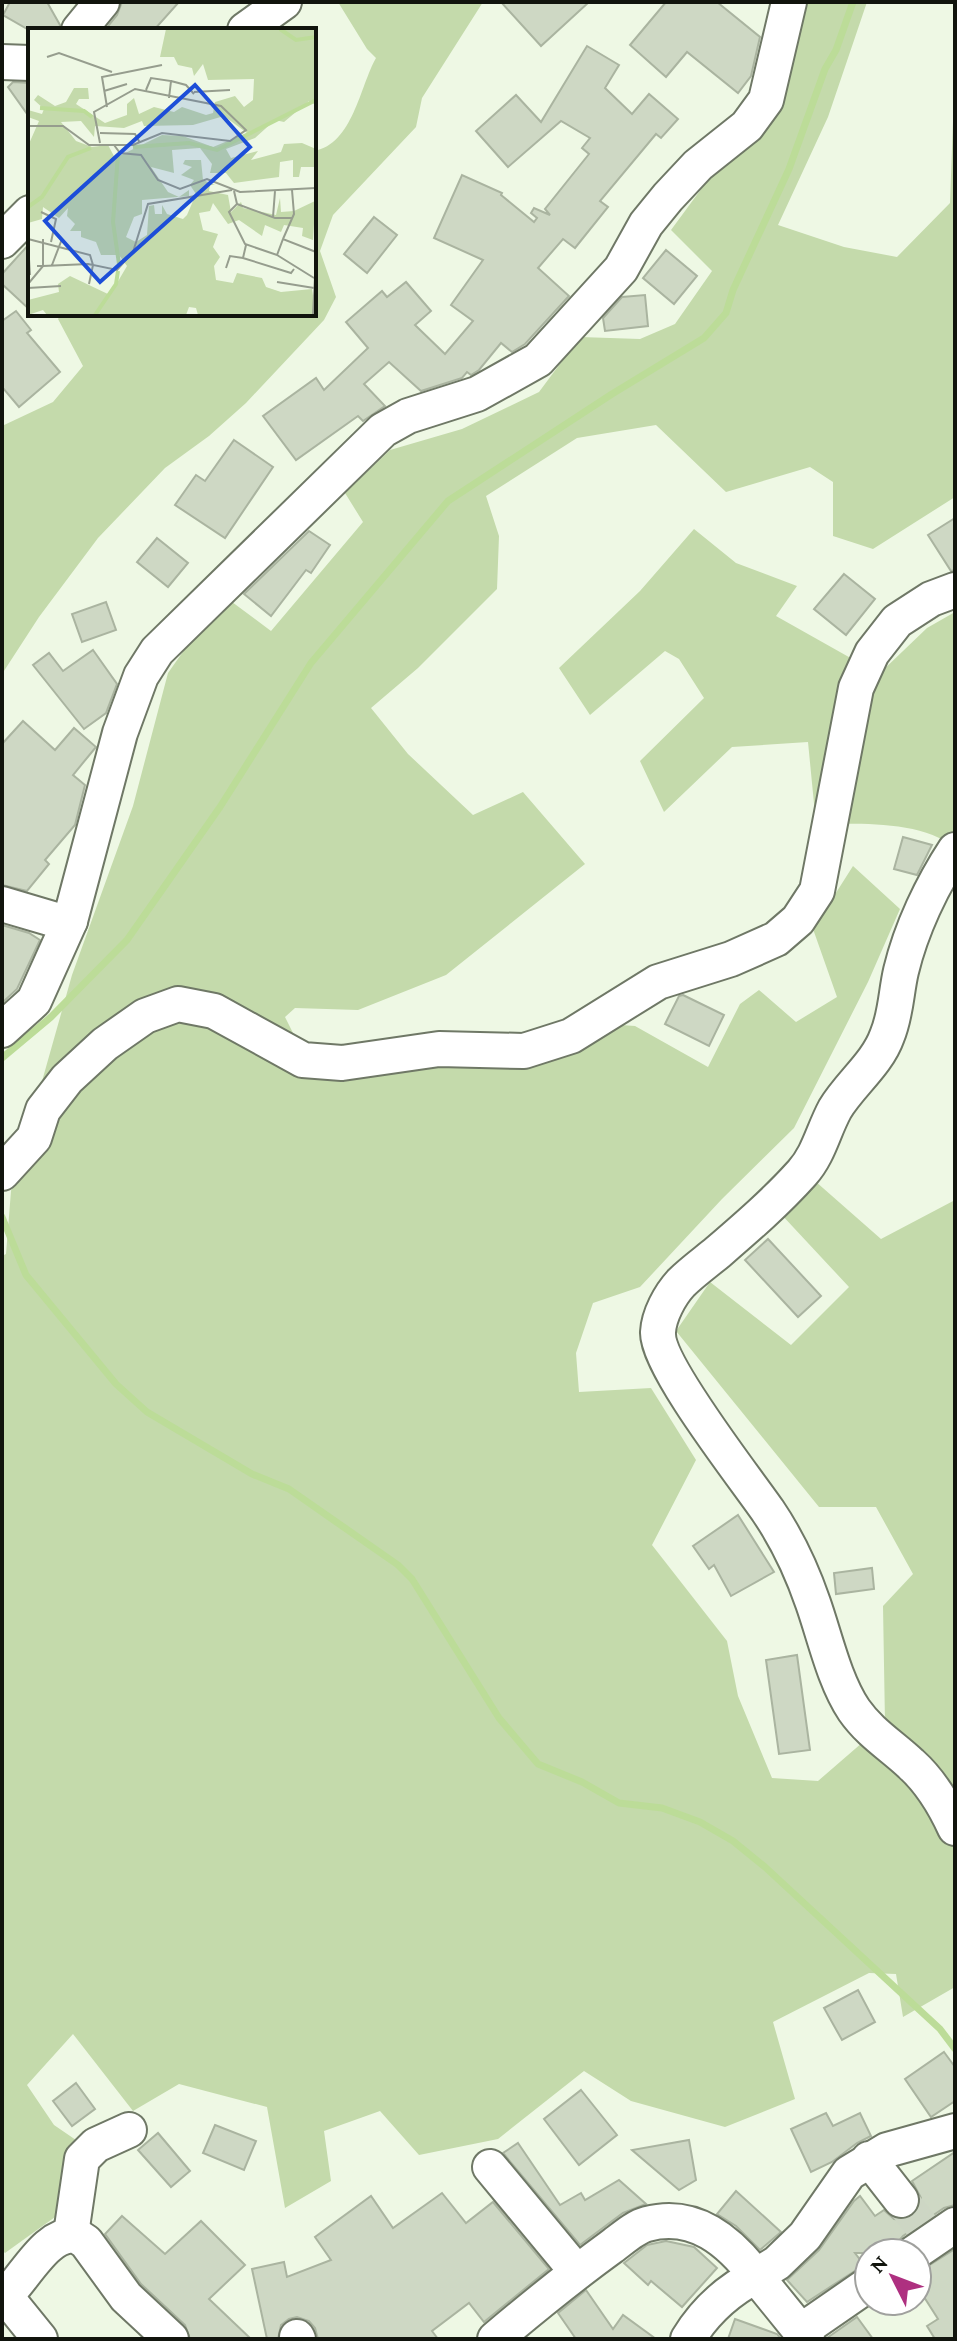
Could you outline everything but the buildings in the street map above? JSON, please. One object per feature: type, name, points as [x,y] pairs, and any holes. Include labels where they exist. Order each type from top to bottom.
[{"type":"street","points":[[81,28],[102,2]]},
{"type":"street","points":[[248,28],[284,2]]},
{"type":"street","points":[[2,1030],[34,1001],[70,921],[120,733],[141,676],[157,651],[383,430],[408,416],[477,394],[538,360],[621,269],[646,224],[668,197],[698,165],[747,126],[766,100],[789,2]]},
{"type":"street","points":[[2,62],[28,63]]},
{"type":"street","points":[[2,241],[28,215]]},
{"type":"street","points":[[4,1172],[34,1138],[43,1110],[67,1079],[105,1044],[145,1016],[178,1004],[214,1011],[303,1060],[342,1063],[439,1049],[524,1051],[571,1036],[658,982],[731,959],[776,939],[798,920],[817,891],[856,688],[872,653],[897,621],[931,599],[955,590]]},
{"type":"street","points":[[955,850],[919,918],[901,971],[887,1037],[876,1057],[833,1113],[819,1149],[804,1172],[681,1283],[668,1302],[657,1333],[663,1352],[684,1390],[790,1546],[813,1601],[828,1652],[853,1708],[876,1736],[927,1779],[955,1828]]},
{"type":"street","points":[[2,904],[56,920],[70,921]]},
{"type":"street","points":[[40,2339],[4,2298],[42,2252],[71,2234],[82,2159],[96,2145],[129,2130]]},
{"type":"street","points":[[688,2339],[698,2323],[733,2288],[777,2263],[805,2236],[849,2173],[887,2150],[955,2131]]},
{"type":"street","points":[[869,2159],[901,2200]]},
{"type":"street","points":[[490,2167],[577,2272]]},
{"type":"street","points":[[495,2339],[577,2272],[646,2224],[673,2222],[703,2228],[720,2236],[740,2254],[804,2335],[853,2297]]},
{"type":"street","points":[[71,2234],[86,2242],[126,2297],[171,2339]]},
{"type":"green space","points":[[338,2],[483,2],[422,98],[416,127],[333,215],[320,251],[336,297],[324,320],[246,403],[209,436],[165,468],[98,538],[39,617],[2,674],[2,426],[53,402],[83,366],[58,319],[60,316],[316,316],[316,150],[327,146],[347,126],[376,58]]},
{"type":"green space","points":[[806,2],[867,2],[828,117],[778,225],[844,247],[897,257],[950,203],[955,67],[955,497],[873,549],[833,536],[833,482],[810,467],[726,492],[656,425],[577,438],[486,496],[499,536],[497,589],[418,668],[371,708],[408,754],[473,815],[523,792],[585,864],[446,975],[358,1010],[295,1008],[285,1017],[300,1047],[434,1061],[607,1024],[635,1026],[708,1067],[740,1004],[759,990],[796,1022],[837,997],[813,929],[853,866],[900,909],[868,982],[794,1128],[640,1287],[593,1303],[576,1353],[579,1392],[651,1388],[696,1460],[652,1545],[727,1641],[738,1696],[772,1778],[818,1781],[885,1723],[883,1606],[913,1574],[876,1507],[819,1507],[676,1331],[710,1282],[791,1345],[849,1287],[780,1213],[815,1181],[881,1239],[955,1200],[955,1987],[903,2017],[896,1974],[869,1973],[773,2022],[795,2099],[725,2127],[631,2101],[584,2071],[498,2139],[419,2155],[380,2111],[324,2131],[331,2181],[285,2208],[267,2107],[179,2084],[133,2111],[73,2034],[27,2085],[54,2125],[92,2151],[87,2194],[5,2253],[2,2250],[2,1256],[6,1254],[11,1191],[72,975],[133,806],[168,673],[199,629],[228,599],[271,631],[363,522],[345,493],[390,450],[462,429],[539,392],[580,337],[640,339],[675,324],[712,271],[671,230],[713,173],[770,124],[790,78]]},
{"type":"green space","points":[[694,529],[736,563],[797,586],[776,616],[879,674],[927,628],[955,612],[955,848],[925,832],[908,828],[816,824],[808,742],[732,747],[664,812],[640,761],[704,698],[679,659],[665,651],[590,715],[559,668],[640,591]]},
{"type":"waterway","points":[[2,1058],[51,1017],[127,940],[220,807],[311,663],[448,501],[704,338],[726,313],[733,290],[789,169],[853,2]]},
{"type":"waterway","points":[[2,1217],[26,1275],[116,1384],[147,1412],[252,1474],[289,1489],[398,1565],[412,1579],[499,1718],[538,1764],[582,1782],[619,1803],[662,1808],[700,1822],[733,1841],[940,2029],[955,2049]]},
{"type":"tunnel","points":[[901,2200],[925,2230]]}]
